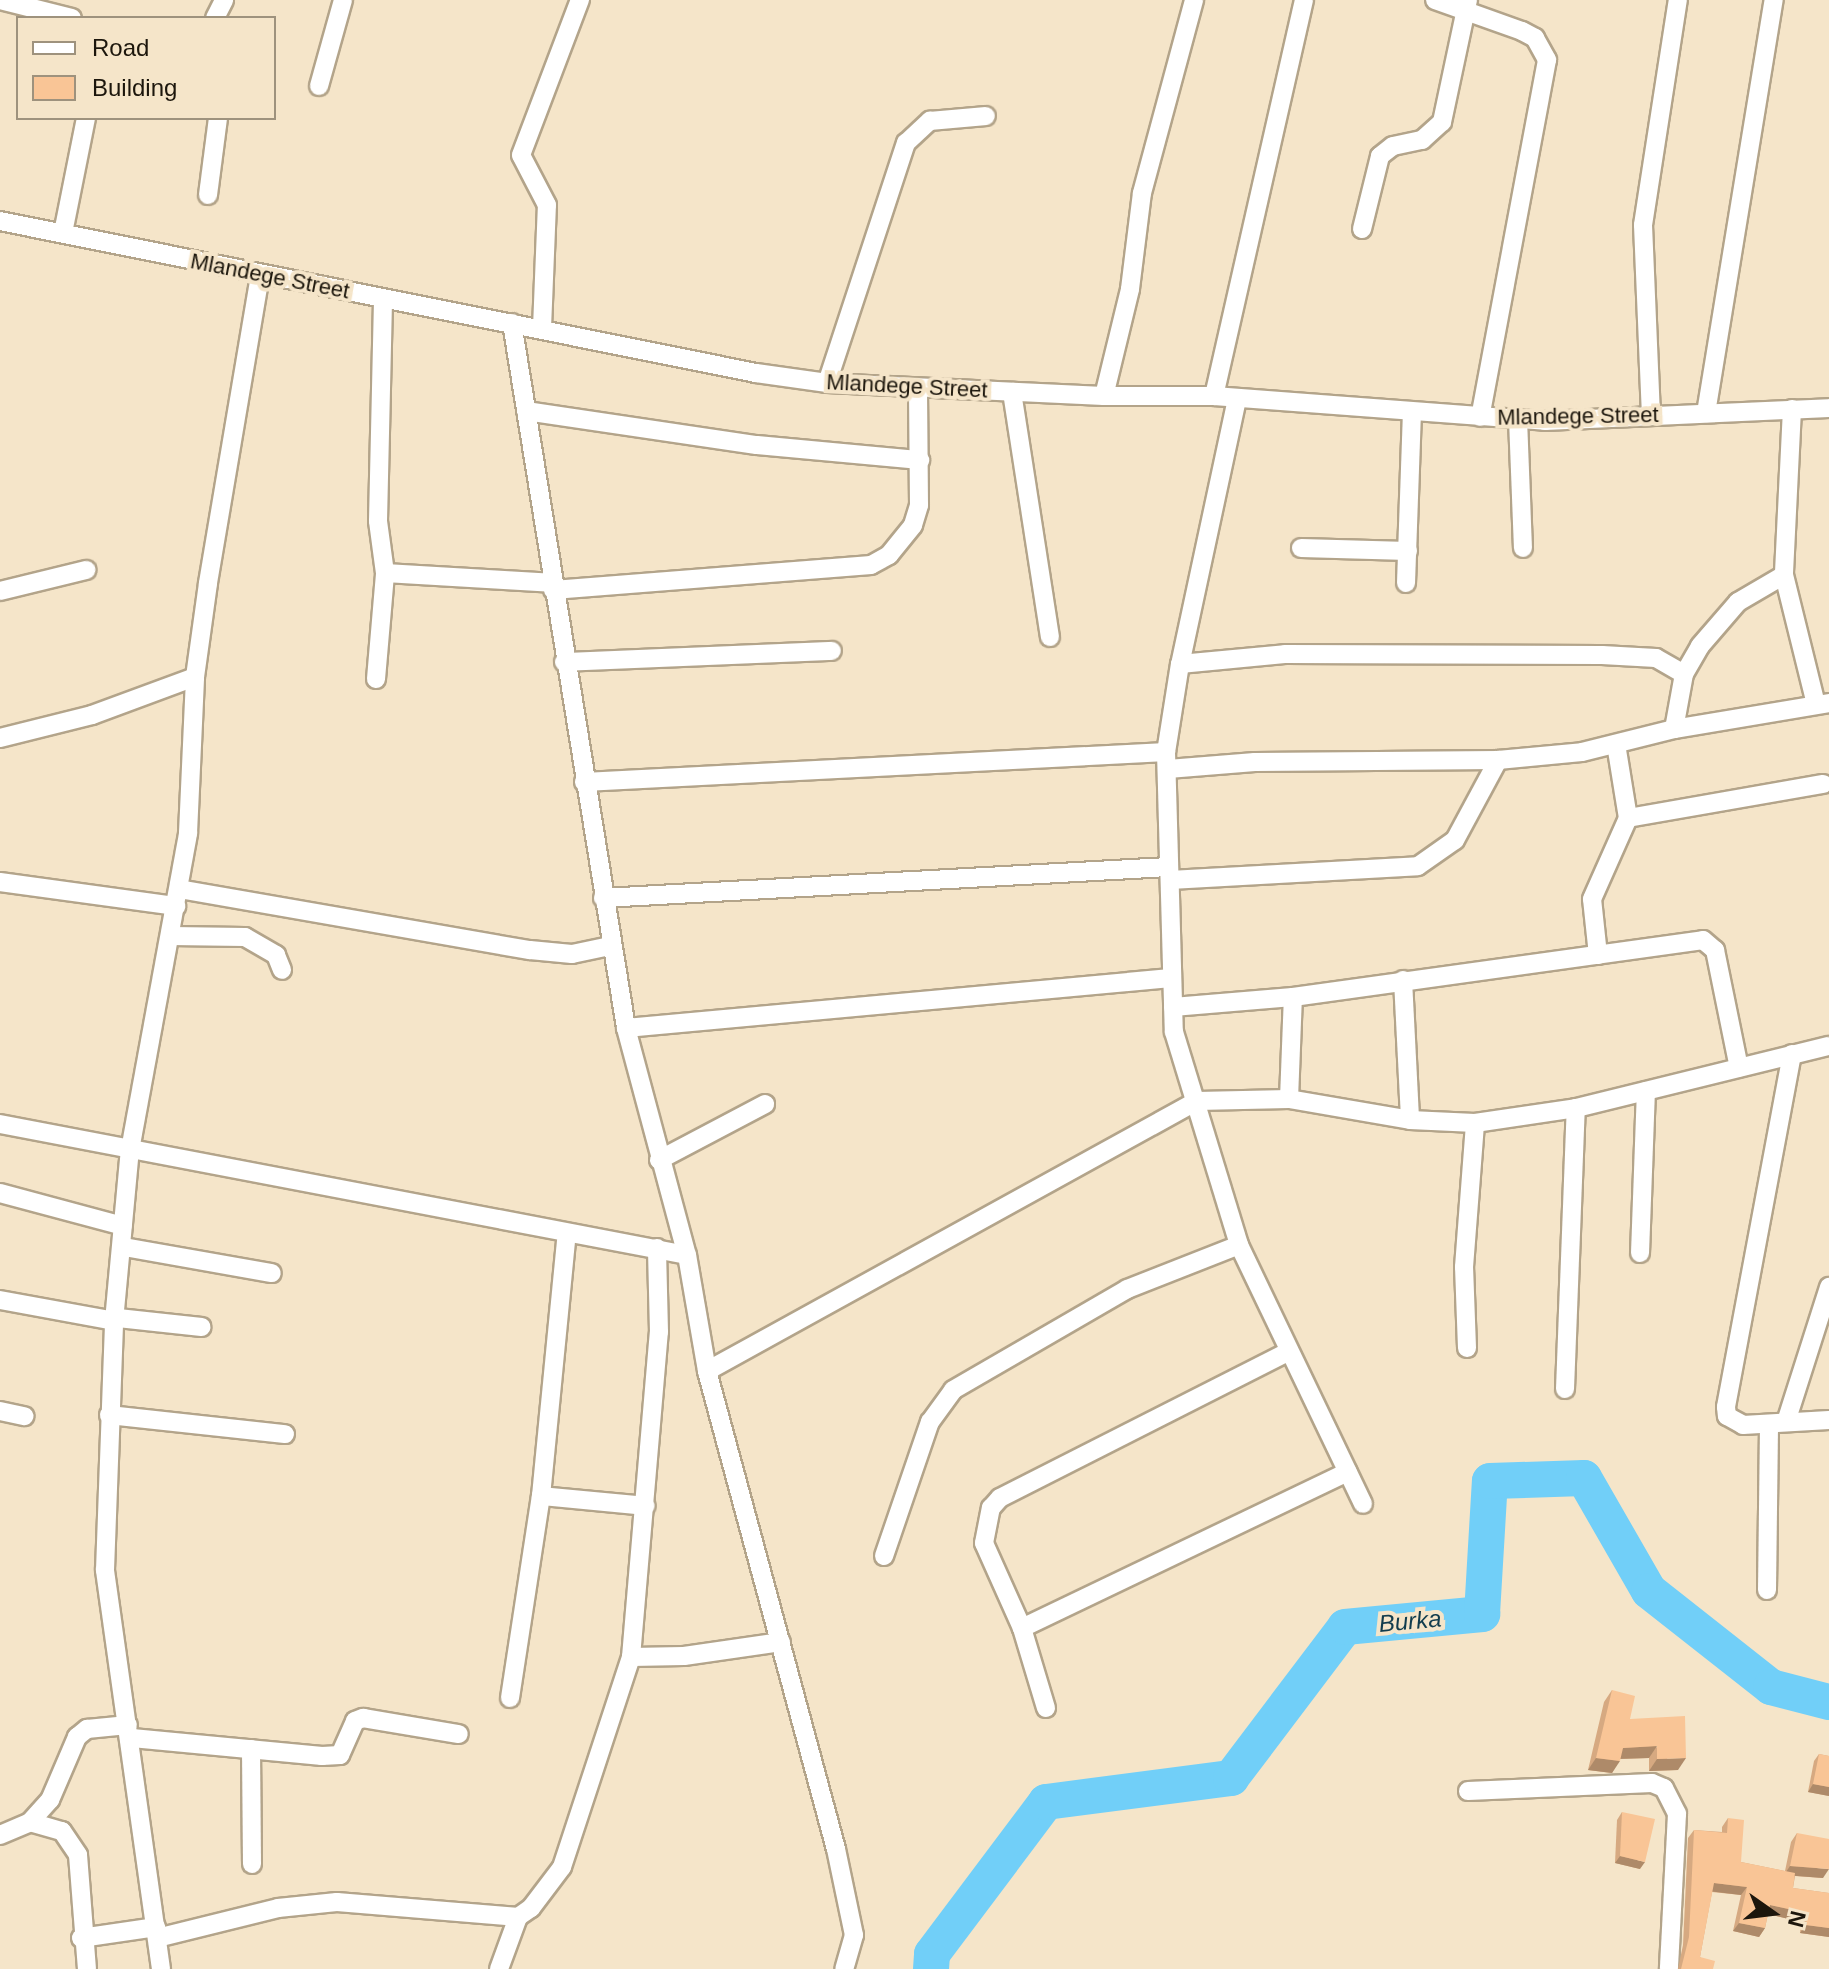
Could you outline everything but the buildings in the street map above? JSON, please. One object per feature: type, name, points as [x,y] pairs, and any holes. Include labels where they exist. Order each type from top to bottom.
[{"type":"street","points":[[0,0],[64,16]]},
{"type":"street","points":[[319,86],[343,0]]},
{"type":"street","points":[[542,328],[547,205],[521,155],[580,0]]},
{"type":"street","points":[[1104,396],[1130,289],[1142,193],[1194,0]]},
{"type":"street","points":[[1214,396],[1304,0]]},
{"type":"street","points":[[1435,0],[1467,5],[1535,38],[1543,48],[1548,74],[1480,417]]},
{"type":"street","points":[[1651,416],[1643,225],[1678,0]]},
{"type":"street","points":[[1706,413],[1774,0]]},
{"type":"street","points":[[1362,229],[1380,156],[1393,146],[1422,140],[1442,122],[1467,5]]},
{"type":"street","points":[[827,383],[906,143],[930,121],[986,116]]},
{"type":"street","points":[[63,233],[86,120]]},
{"type":"street","points":[[208,195],[218,120]]},
{"type":"street","name":"Mlandege Street","points":[[0,221],[756,373],[827,383],[1104,396],[1214,396],[1518,419],[1829,408]]},
{"type":"street","points":[[161,1969],[105,1570],[109,1415],[130,1150],[188,833],[195,677],[226,460],[260,275]]},
{"type":"street","points":[[376,679],[385,573],[378,521],[383,299]]},
{"type":"street","points":[[512,323],[564,662],[626,1028],[687,1255],[707,1371],[781,1642],[854,1935],[844,1969]]},
{"type":"street","points":[[385,573],[552,586],[871,565],[896,548],[913,525],[920,460],[918,389]]},
{"type":"street","points":[[1012,392],[1050,637]]},
{"type":"street","points":[[1237,399],[1180,664],[1167,761],[1174,1032],[1239,1245],[1363,1504]]},
{"type":"street","points":[[584,782],[1167,761],[1498,760],[1616,744],[1674,729],[1822,703],[1784,575],[1792,409]]},
{"type":"street","points":[[526,411],[757,445],[920,460]]},
{"type":"street","points":[[1406,583],[1412,412]]},
{"type":"street","points":[[1518,419],[1523,548]]},
{"type":"street","points":[[1301,548],[1408,551]]},
{"type":"street","points":[[0,591],[86,570]]},
{"type":"street","points":[[1674,729],[1684,674],[1738,602],[1784,575]]},
{"type":"street","points":[[564,662],[832,651]]},
{"type":"street","points":[[1180,664],[1285,654],[1602,655],[1656,658],[1684,674]]},
{"type":"street","points":[[0,738],[92,715],[195,677]]},
{"type":"street","points":[[1598,955],[1592,899],[1628,818],[1616,744]]},
{"type":"street","points":[[603,898],[1418,866],[1455,840],[1498,760]]},
{"type":"street","points":[[1628,818],[1823,784]]},
{"type":"street","points":[[0,882],[178,898],[530,950],[572,954],[611,946]]},
{"type":"street","points":[[171,936],[245,937],[276,955],[282,970]]},
{"type":"street","points":[[1173,1007],[1293,997],[1709,941],[1739,1068]]},
{"type":"street","points":[[626,1028],[1171,978]]},
{"type":"street","points":[[1403,980],[1410,1120]]},
{"type":"street","points":[[1289,1099],[1293,997]]},
{"type":"street","points":[[707,1371],[1197,1101],[1289,1099],[1410,1120],[1475,1123],[1576,1108],[1829,1046]]},
{"type":"street","points":[[1792,1054],[1726,1397],[1727,1416],[1735,1422],[1829,1420]]},
{"type":"street","points":[[1640,1253],[1646,1091]]},
{"type":"street","points":[[659,1160],[765,1104]]},
{"type":"street","points":[[1565,1389],[1576,1108]]},
{"type":"street","points":[[1467,1348],[1464,1267],[1475,1123]]},
{"type":"street","points":[[0,1124],[687,1255]]},
{"type":"street","points":[[0,1193],[123,1226]]},
{"type":"street","points":[[510,1698],[541,1496],[567,1233]]},
{"type":"street","points":[[884,1556],[930,1422],[953,1390],[1127,1289],[1239,1245]]},
{"type":"street","points":[[124,1247],[272,1273]]},
{"type":"street","points":[[499,1969],[518,1917],[531,1908],[562,1867],[631,1657],[659,1332],[657,1248]]},
{"type":"street","points":[[1767,1590],[1778,1423],[1829,1287]]},
{"type":"street","points":[[0,1300],[116,1319],[202,1327]]},
{"type":"street","points":[[1046,1708],[1022,1628],[984,1543],[986,1519],[1000,1498],[1288,1352]]},
{"type":"street","points":[[0,1411],[24,1416]]},
{"type":"street","points":[[109,1415],[285,1434]]},
{"type":"street","points":[[1022,1628],[1348,1472]]},
{"type":"street","points":[[541,1496],[646,1506]]},
{"type":"street","points":[[631,1657],[684,1656],[781,1642]]},
{"type":"street","points":[[0,1835],[30,1822],[50,1800],[77,1737],[87,1729],[251,1749],[340,1755],[355,1721],[363,1718],[459,1734]]},
{"type":"street","points":[[251,1749],[252,1864]]},
{"type":"street","points":[[1468,1791],[1652,1783],[1664,1788],[1677,1814],[1669,1969]]},
{"type":"street","points":[[30,1822],[62,1831],[78,1855],[81,1938],[87,1969]]},
{"type":"street","points":[[81,1938],[157,1933],[278,1908],[337,1902],[518,1917]]},
{"type":"waterway","name":"Burka","points":[[931,1969],[932,1954],[1046,1802],[1231,1778],[1345,1627],[1482,1614],[1490,1481],[1584,1478],[1649,1591],[1771,1687],[1829,1702]]}]
